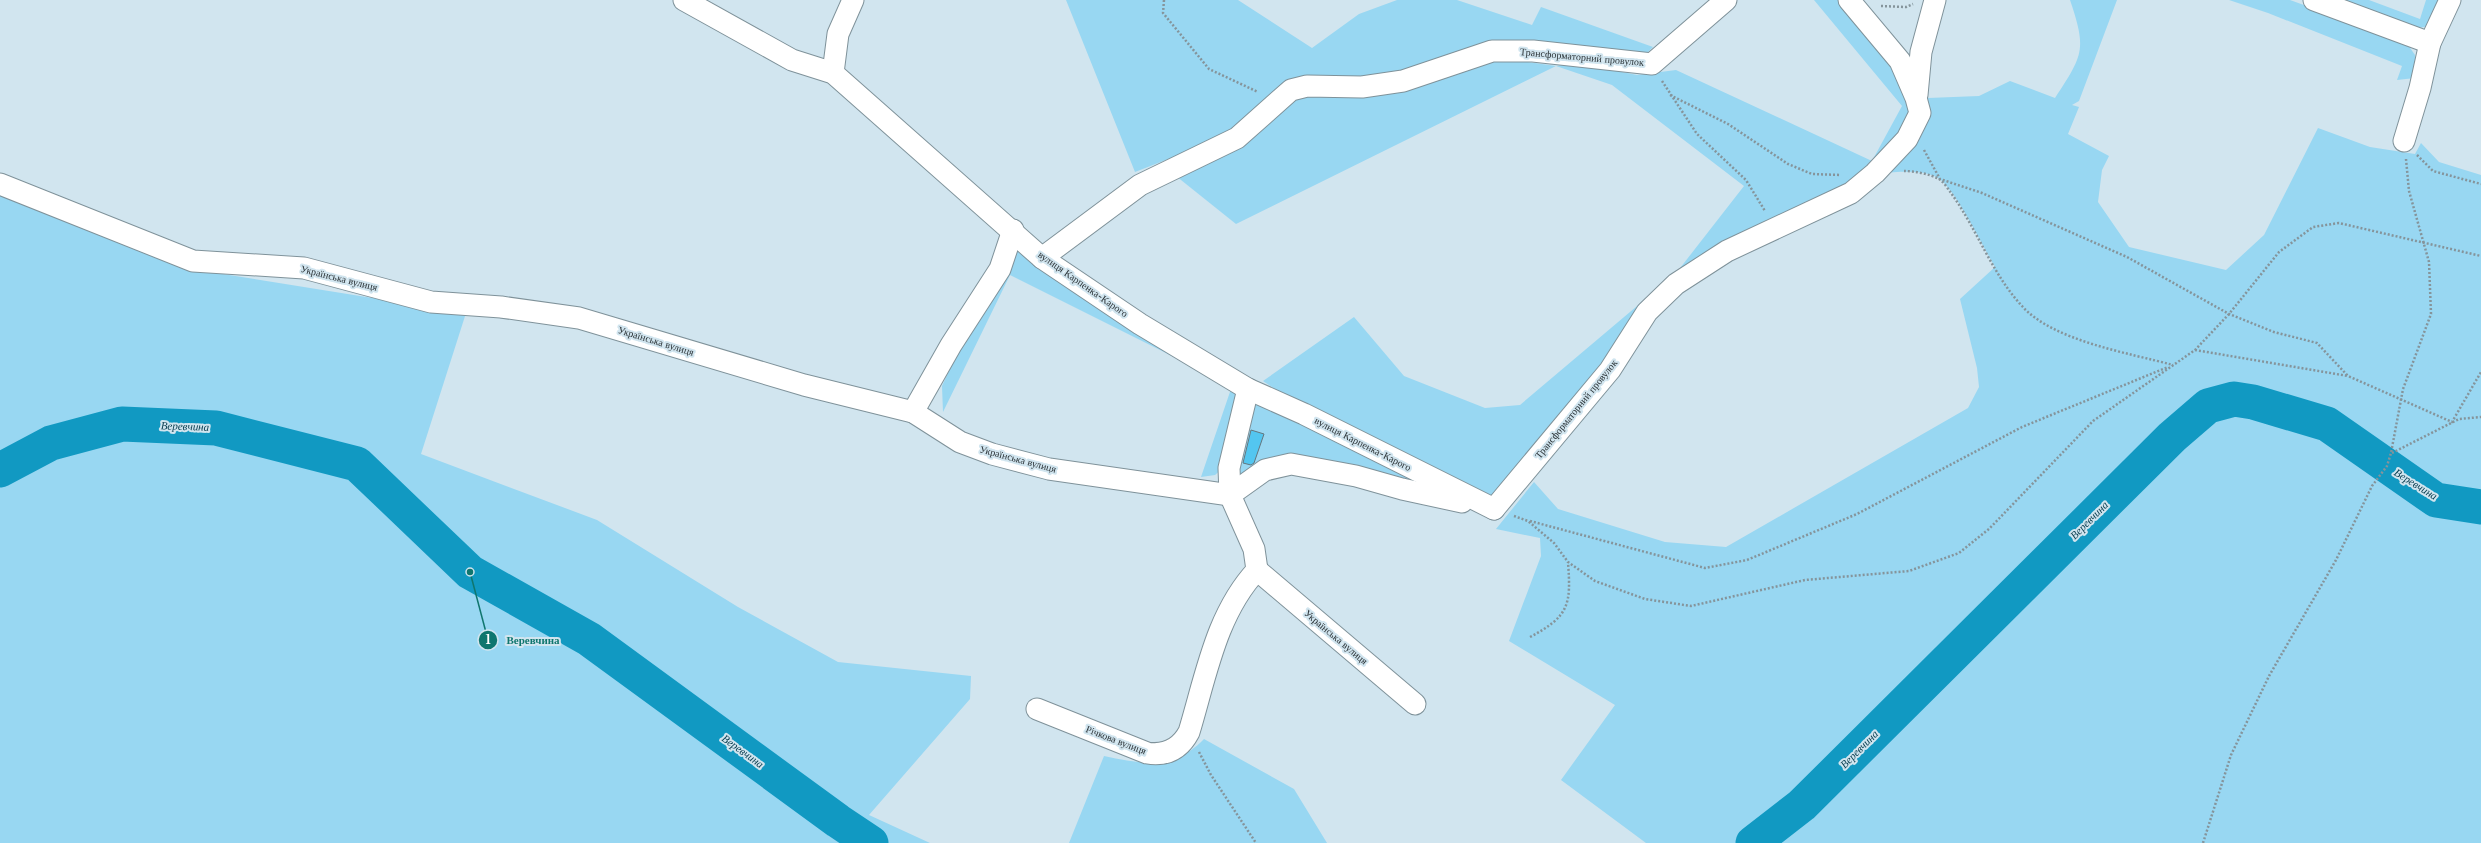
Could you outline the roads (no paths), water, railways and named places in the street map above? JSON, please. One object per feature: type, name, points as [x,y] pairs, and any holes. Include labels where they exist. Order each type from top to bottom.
[{"type":"street","name":"вулиця Карпенка-Карого","points":[[684,0],[792,60],[833,73],[1013,230],[1042,258],[1140,324],[1248,389],[1304,414],[1494,509]]},
{"type":"street","points":[[833,73],[838,34],[853,0]]},
{"type":"street","name":"Трансформаторний провулок","points":[[1042,258],[1140,185],[1237,138],[1291,90],[1307,86],[1362,87],[1403,81],[1492,51],[1533,51],[1652,64],[1726,0]]},
{"type":"street","points":[[1849,0],[1900,61],[1918,106]]},
{"type":"street","points":[[2314,0],[2430,43]]},
{"type":"street","points":[[2404,141],[2420,88],[2430,43],[2450,0]]},
{"type":"street","points":[[1918,106],[1926,1]]},
{"type":"street","name":"Трансформаторний провулок","points":[[1494,509],[1610,370],[1647,312],[1676,284],[1727,251],[1775,227],[1851,193],[1875,173],[1907,139],[1918,106]]},
{"type":"street","name":"Українська вулиця","points":[[0,184],[193,261],[304,268],[431,302],[501,307],[579,318],[804,385],[913,412],[960,442],[992,454],[1049,469],[1230,495]]},
{"type":"street","points":[[913,412],[951,345],[1000,269],[1013,230]]},
{"type":"street","points":[[1248,389],[1229,468],[1230,495],[1254,549],[1257,570]]},
{"type":"street","points":[[1230,495],[1265,470],[1291,464],[1356,476],[1402,489],[1494,509]]},
{"type":"street","name":"Українська вулиця","points":[[1257,570],[1415,704]]},
{"type":"street","name":"Річкова вулиця","points":[[1037,710],[1148,753],[1161,755],[1171,751],[1180,744],[1189,732],[1221,625],[1244,584],[1257,570]]},
{"type":"waterway","name":"Веревчина","points":[[1753,843],[1802,805],[2172,437],[2208,406],[2234,399],[2253,402],[2327,424],[2436,500],[2481,507]]},
{"type":"waterway","name":"Веревчина","points":[[0,470],[51,443],[122,424],[216,428],[357,464],[470,572],[589,639],[838,821],[871,843]]},
{"type":"place","name":"Веревчина","points":[[470,572]]}]
